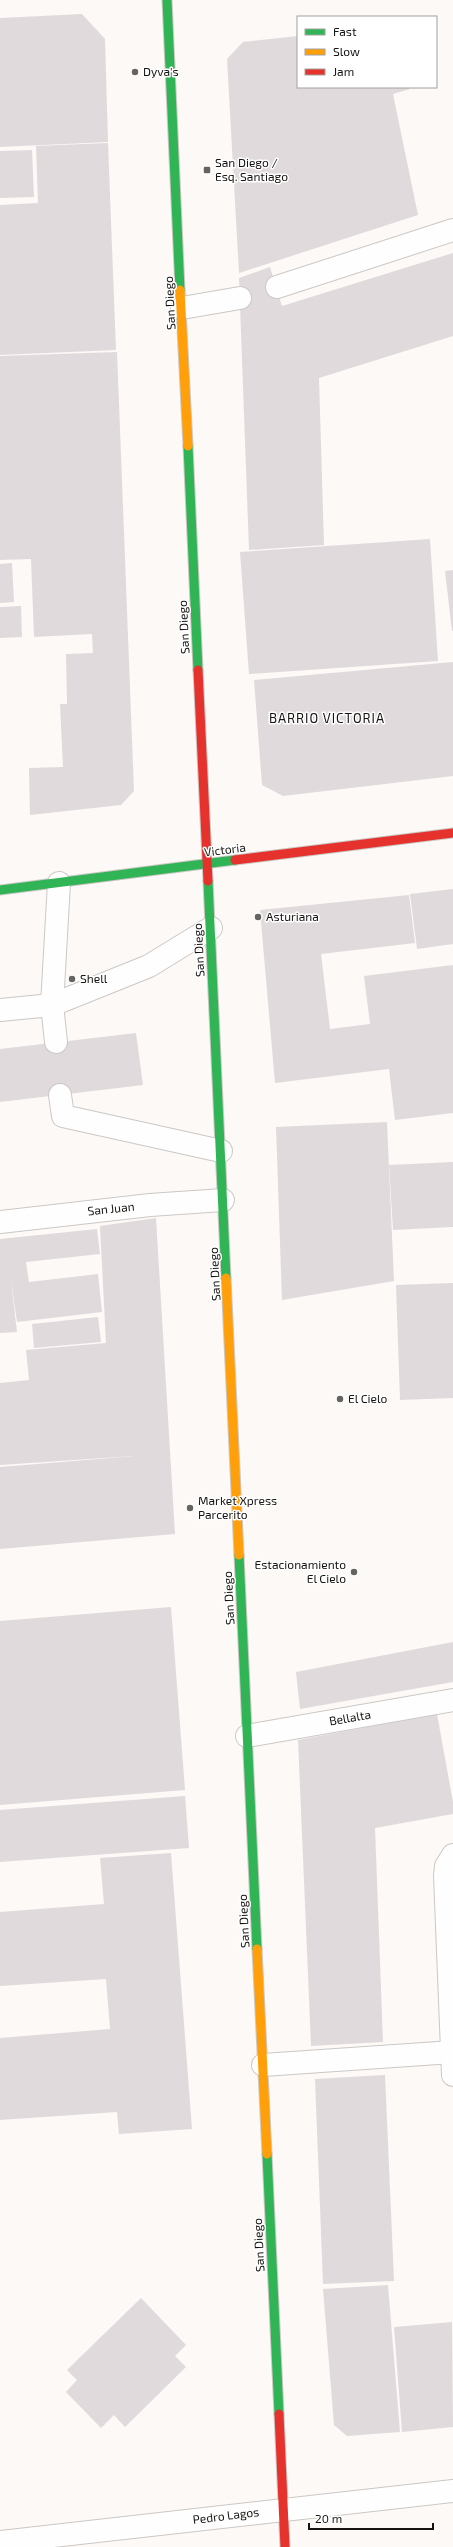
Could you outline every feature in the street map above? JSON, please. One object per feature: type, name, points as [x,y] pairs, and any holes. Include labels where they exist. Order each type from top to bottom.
[{"type":"main road","name":"San Diego","points":[[167,0],[285,2547]]},
{"type":"main road","name":"Victoria","points":[[0,890],[453,833]]},
{"type":"street","points":[[277,287],[453,230]]},
{"type":"street","points":[[182,308],[240,298]]},
{"type":"street","points":[[56,1042],[52,1005],[59,883]]},
{"type":"street","points":[[0,1010],[52,1005],[149,966],[210,928]]},
{"type":"street","points":[[60,1095],[63,1116],[221,1151]]},
{"type":"street","name":"San Juan","points":[[0,1222],[150,1205],[223,1200]]},
{"type":"street","name":"Bellalta","points":[[247,1736],[453,1700]]},
{"type":"street","points":[[453,1855],[446,1866],[445,1876],[453,2075]]},
{"type":"street","points":[[263,2065],[453,2052]]},
{"type":"street","name":"Pedro Lagos","points":[[0,2542],[453,2491]]},
{"type":"building","points":[[82,14],[105,39],[108,142],[0,147],[0,18]]},
{"type":"building","points":[[297,36],[297,88],[410,88],[393,94],[418,215],[239,273],[227,59],[243,42]]},
{"type":"building","points":[[108,143],[116,350],[0,355],[0,205],[38,203],[36,146]]},
{"type":"building","points":[[32,150],[34,197],[0,198],[0,151]]},
{"type":"building","points":[[453,253],[453,336],[319,378],[324,545],[249,550],[239,278],[270,267],[282,306]]},
{"type":"building","points":[[117,352],[134,791],[121,805],[30,815],[29,768],[63,767],[60,704],[67,704],[66,654],[93,653],[92,634],[34,637],[31,559],[0,560],[0,356]]},
{"type":"building","points":[[430,539],[438,661],[249,674],[240,552]]},
{"type":"building","points":[[12,563],[14,602],[0,603],[0,564]]},
{"type":"building","points":[[453,570],[453,631],[452,631],[445,571]]},
{"type":"building","points":[[21,606],[22,637],[0,638],[0,607]]},
{"type":"building","points":[[453,662],[453,776],[283,796],[262,785],[254,680]]},
{"type":"building","points":[[453,889],[453,944],[417,949],[410,894]]},
{"type":"building","points":[[409,895],[415,943],[321,954],[330,1029],[370,1024],[364,976],[453,965],[453,1113],[395,1120],[389,1069],[275,1083],[260,910]]},
{"type":"building","points":[[136,1033],[143,1085],[0,1102],[0,1049]]},
{"type":"building","points":[[387,1122],[394,1281],[282,1300],[276,1127]]},
{"type":"building","points":[[453,1162],[453,1227],[393,1230],[389,1165]]},
{"type":"building","points":[[156,1218],[175,1534],[0,1549],[0,1467],[135,1456],[0,1465],[0,1383],[29,1380],[26,1350],[106,1343],[100,1226]]},
{"type":"building","points":[[97,1229],[100,1254],[26,1262],[29,1282],[98,1274],[102,1312],[17,1322],[11,1281],[17,1332],[0,1333],[0,1239]]},
{"type":"building","points":[[453,1283],[453,1398],[400,1400],[396,1285]]},
{"type":"building","points":[[98,1317],[101,1342],[34,1348],[32,1324]]},
{"type":"building","points":[[171,1607],[185,1790],[0,1805],[0,1621]]},
{"type":"building","points":[[453,1642],[453,1682],[300,1709],[296,1672]]},
{"type":"building","points":[[437,1714],[453,1802],[453,1814],[375,1828],[383,2042],[311,2046],[298,1740]]},
{"type":"building","points":[[185,1796],[189,1848],[0,1862],[0,1810]]},
{"type":"building","points":[[171,1853],[192,2129],[119,2134],[117,2112],[0,2120],[0,2038],[110,2029],[106,1979],[0,1986],[0,1912],[104,1904],[100,1858]]},
{"type":"building","points":[[385,2075],[394,2281],[323,2284],[315,2079]]},
{"type":"building","points":[[388,2285],[400,2432],[347,2436],[334,2425],[323,2289]]},
{"type":"building","points":[[141,2298],[186,2345],[175,2356],[186,2367],[125,2427],[114,2415],[101,2428],[66,2392],[77,2380],[67,2370]]},
{"type":"building","points":[[452,2322],[453,2427],[402,2432],[394,2327]]},
{"type":"traffic: fast","points":[[167,0],[180,290]]},
{"type":"traffic: fast","points":[[188,446],[198,670]]},
{"type":"traffic: fast","points":[[0,890],[235,860]]},
{"type":"traffic: fast","points":[[208,881],[226,1278]]},
{"type":"traffic: fast","points":[[239,1555],[257,1949]]},
{"type":"traffic: fast","points":[[267,2154],[279,2414]]},
{"type":"traffic: slow","points":[[180,290],[188,446]]},
{"type":"traffic: slow","points":[[226,1278],[239,1555]]},
{"type":"traffic: slow","points":[[257,1949],[267,2154]]},
{"type":"traffic: jam","points":[[198,670],[208,881]]},
{"type":"traffic: jam","points":[[235,860],[453,833]]},
{"type":"traffic: jam","points":[[279,2414],[285,2547]]},
{"type":"place","name":"Dyva's","points":[[135,72]]},
{"type":"place","name":"San Diego / Esq. Santiago","points":[[207,170]]},
{"type":"place","name":"Asturiana","points":[[258,917]]},
{"type":"place","name":"Shell","points":[[72,979]]},
{"type":"place","name":"El Cielo","points":[[340,1399]]},
{"type":"place","name":"Market Xpress Parcerito","points":[[190,1508]]},
{"type":"place","name":"Estacionamiento El Cielo","points":[[354,1572]]},
{"type":"district","name":"BARRIO VICTORIA","points":[[327,718]]}]
